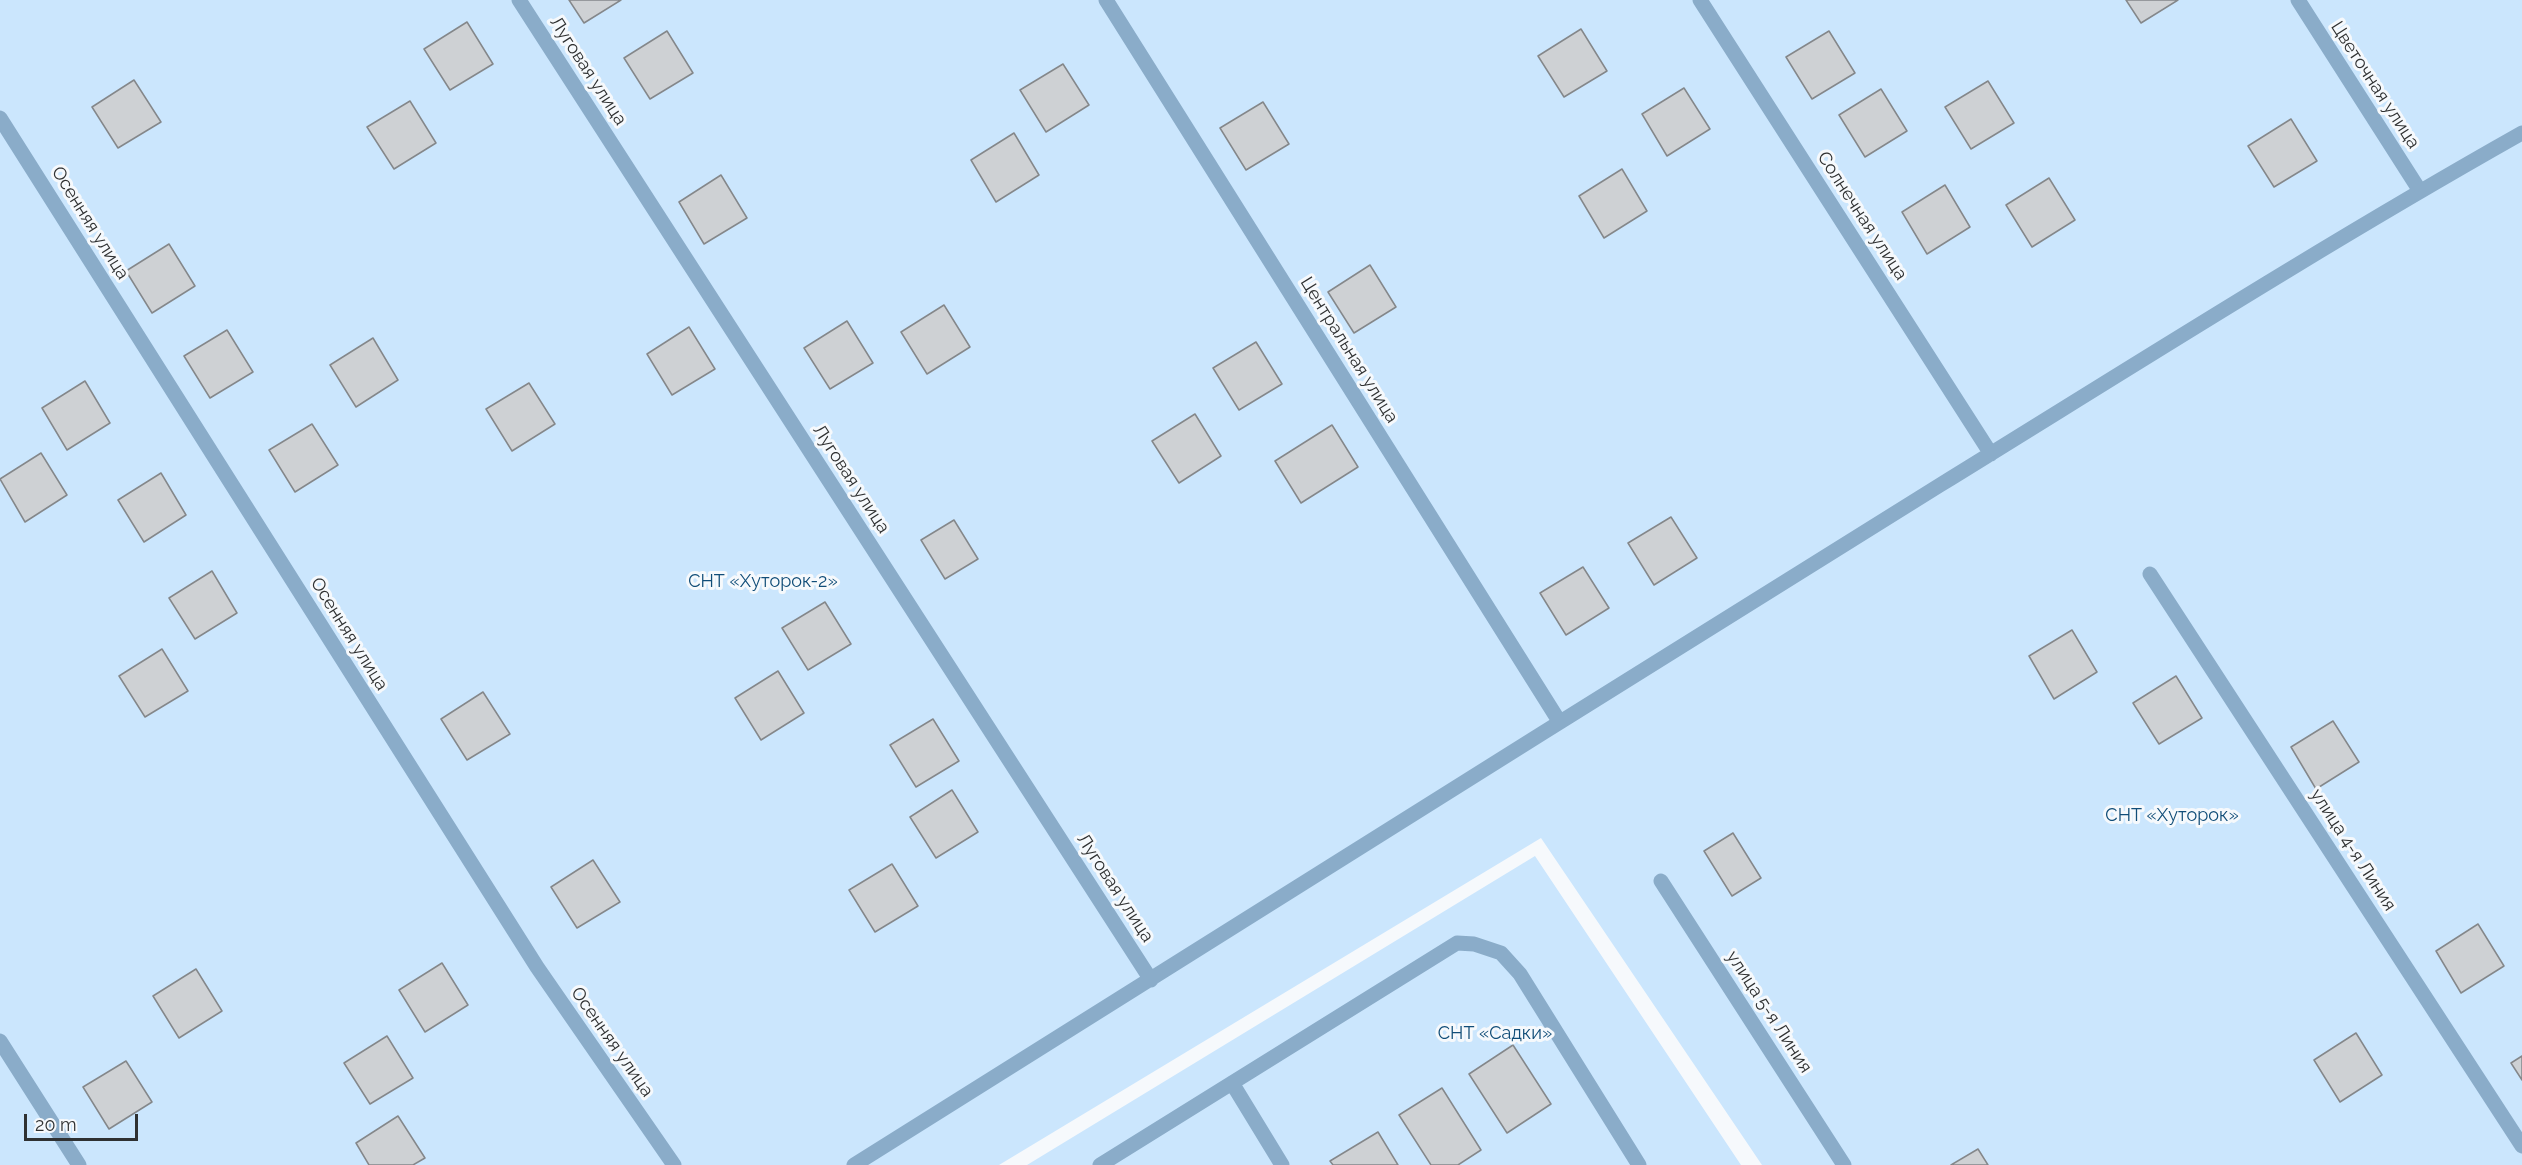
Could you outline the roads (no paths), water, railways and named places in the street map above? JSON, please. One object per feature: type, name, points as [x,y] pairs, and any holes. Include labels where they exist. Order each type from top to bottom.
[{"type":"street","name":"Луговая улица","points":[[519,0],[1151,980]]},
{"type":"street","name":"Центральная улица","points":[[1106,0],[1560,721]]},
{"type":"street","name":"Солнечная улица","points":[[1700,0],[1991,454]]},
{"type":"street","name":"Цветочная улица","points":[[2298,0],[2420,190]]},
{"type":"street","name":"Осенняя улица","points":[[0,118],[537,967],[674,1165]]},
{"type":"street","points":[[854,1165],[1560,721],[1991,454],[2420,190],[2522,133]]},
{"type":"street","name":"улица 4-я Линия","points":[[2150,574],[2522,1146]]},
{"type":"street","name":"улица 5-я Линия","points":[[1661,881],[1844,1165]]},
{"type":"street","points":[[1100,1165],[1457,943],[1474,944],[1501,952],[1520,974],[1639,1165]]},
{"type":"street","points":[[0,1041],[80,1165]]},
{"type":"street","points":[[1232,1083],[1282,1165]]},
{"type":"park label","name":"СНТ «Хуторок-2»","points":[[763,582]]},
{"type":"park label","name":"СНТ «Хуторок»","points":[[2172,816]]},
{"type":"park label","name":"СНТ «Садки»","points":[[1495,1034]]}]
